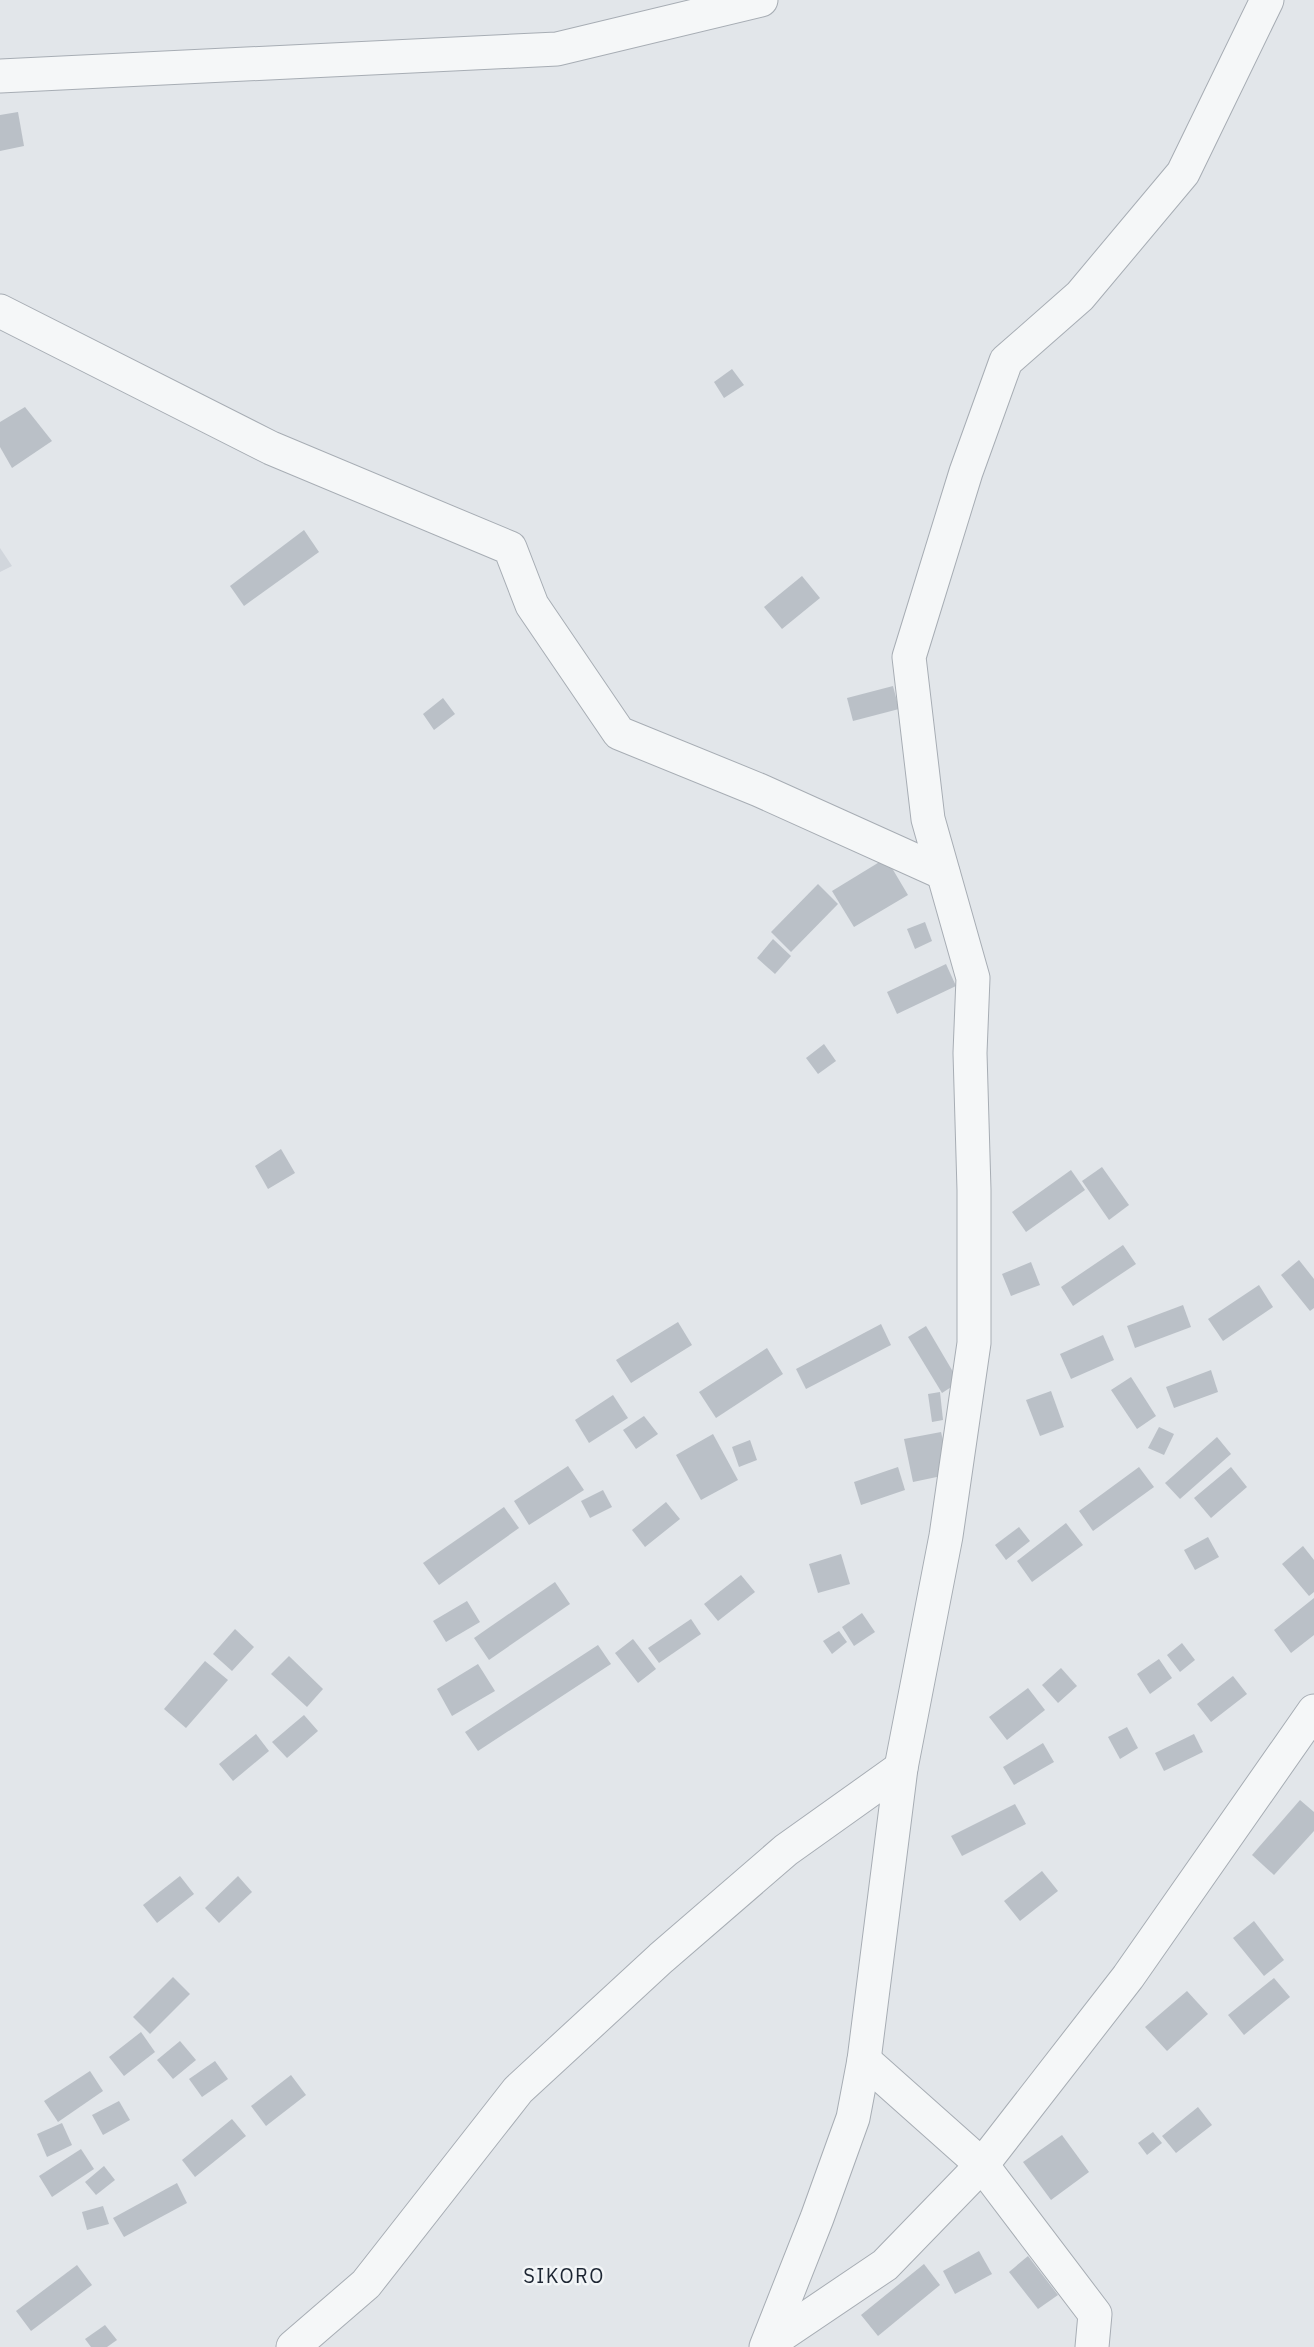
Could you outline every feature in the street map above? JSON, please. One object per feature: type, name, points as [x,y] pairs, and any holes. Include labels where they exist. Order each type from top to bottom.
[{"type":"street","points":[[0,76],[557,49],[761,0]]},
{"type":"street","points":[[767,2346],[853,2118],[864,2060],[902,1768],[946,1536],[974,1343],[974,1190],[970,1053],[973,978],[928,819],[909,657],[966,472],[1006,361],[1080,296],[1183,173],[1267,0]]},
{"type":"street","points":[[0,311],[271,448],[510,548],[532,605],[619,733],[759,790],[943,873]]},
{"type":"street","points":[[767,2346],[885,2265],[982,2165],[1128,1977],[1314,1711]]},
{"type":"street","points":[[293,2347],[366,2284],[518,2090],[661,1958],[786,1850],[902,1768]]},
{"type":"street","points":[[864,2060],[982,2165],[1095,2314],[1092,2347]]},
{"type":"shaded area","points":[[0,548],[12,566],[0,572]]},
{"type":"building","points":[[18,112],[24,146],[0,151],[0,115]]},
{"type":"building","points":[[732,369],[744,385],[724,398],[714,382]]},
{"type":"building","points":[[25,407],[52,441],[12,468],[0,447],[0,422]]},
{"type":"building","points":[[304,530],[319,552],[244,606],[230,586]]},
{"type":"building","points":[[802,576],[820,598],[782,629],[764,607]]},
{"type":"building","points":[[893,686],[899,709],[853,721],[847,698]]},
{"type":"building","points":[[443,698],[455,714],[434,730],[423,714]]},
{"type":"building","points":[[886,858],[908,895],[854,927],[832,891]]},
{"type":"building","points":[[818,884],[838,904],[791,952],[771,932]]},
{"type":"building","points":[[925,922],[932,941],[915,949],[907,929]]},
{"type":"building","points":[[773,939],[791,956],[775,974],[757,958]]},
{"type":"building","points":[[946,964],[956,986],[897,1014],[887,992]]},
{"type":"building","points":[[824,1044],[836,1061],[818,1074],[806,1058]]},
{"type":"building","points":[[281,1149],[295,1173],[268,1189],[255,1166]]},
{"type":"building","points":[[1102,1167],[1129,1205],[1109,1220],[1082,1181]]},
{"type":"building","points":[[1071,1170],[1085,1190],[1026,1232],[1012,1212]]},
{"type":"building","points":[[1123,1245],[1136,1264],[1073,1306],[1061,1287]]},
{"type":"building","points":[[1299,1260],[1314,1279],[1314,1308],[1310,1311],[1281,1275]]},
{"type":"building","points":[[1031,1262],[1040,1285],[1011,1296],[1002,1274]]},
{"type":"building","points":[[1259,1285],[1273,1307],[1223,1341],[1208,1319]]},
{"type":"building","points":[[1183,1305],[1191,1327],[1135,1348],[1127,1326]]},
{"type":"building","points":[[678,1322],[692,1345],[631,1383],[616,1360]]},
{"type":"building","points":[[881,1324],[891,1345],[806,1389],[796,1369]]},
{"type":"building","points":[[926,1326],[959,1382],[942,1393],[908,1337]]},
{"type":"building","points":[[1103,1335],[1114,1360],[1071,1379],[1060,1354]]},
{"type":"building","points":[[767,1348],[783,1374],[716,1418],[699,1392]]},
{"type":"building","points":[[1211,1370],[1218,1392],[1174,1408],[1166,1387]]},
{"type":"building","points":[[1131,1377],[1156,1416],[1137,1429],[1111,1390]]},
{"type":"building","points":[[1051,1391],[1064,1427],[1040,1436],[1026,1400]]},
{"type":"building","points":[[940,1392],[943,1420],[932,1422],[928,1394]]},
{"type":"building","points":[[613,1395],[628,1418],[589,1443],[575,1420]]},
{"type":"building","points":[[644,1416],[658,1434],[636,1449],[623,1430]]},
{"type":"building","points":[[1159,1427],[1174,1434],[1164,1455],[1148,1448]]},
{"type":"building","points":[[941,1432],[951,1474],[913,1482],[904,1439]]},
{"type":"building","points":[[713,1434],[738,1480],[701,1500],[676,1455]]},
{"type":"building","points":[[1217,1437],[1231,1454],[1180,1499],[1165,1483]]},
{"type":"building","points":[[750,1440],[757,1460],[739,1467],[732,1447]]},
{"type":"building","points":[[568,1466],[584,1490],[529,1525],[514,1501]]},
{"type":"building","points":[[898,1467],[905,1490],[861,1505],[854,1482]]},
{"type":"building","points":[[1139,1467],[1154,1487],[1093,1531],[1079,1511]]},
{"type":"building","points":[[1231,1467],[1247,1487],[1211,1518],[1194,1498]]},
{"type":"building","points":[[603,1490],[612,1507],[590,1518],[581,1501]]},
{"type":"building","points":[[666,1502],[680,1519],[645,1547],[632,1530]]},
{"type":"building","points":[[504,1507],[519,1528],[439,1585],[423,1563]]},
{"type":"building","points":[[1066,1523],[1083,1545],[1032,1582],[1017,1561]]},
{"type":"building","points":[[1019,1527],[1030,1541],[1006,1560],[995,1545]]},
{"type":"building","points":[[1208,1537],[1219,1557],[1195,1570],[1184,1550]]},
{"type":"building","points":[[1303,1546],[1314,1560],[1314,1592],[1309,1596],[1282,1564]]},
{"type":"building","points":[[841,1554],[850,1584],[818,1593],[809,1564]]},
{"type":"building","points":[[741,1575],[755,1592],[718,1621],[704,1604]]},
{"type":"building","points":[[555,1582],[570,1604],[489,1660],[474,1638]]},
{"type":"building","points":[[1314,1598],[1314,1635],[1291,1653],[1274,1630]]},
{"type":"building","points":[[467,1601],[480,1622],[446,1642],[433,1621]]},
{"type":"building","points":[[862,1613],[875,1632],[854,1646],[842,1627]]},
{"type":"building","points":[[691,1619],[701,1634],[659,1663],[648,1648]]},
{"type":"building","points":[[235,1629],[254,1647],[232,1671],[213,1654]]},
{"type":"building","points":[[839,1631],[847,1642],[832,1654],[823,1641]]},
{"type":"building","points":[[633,1639],[656,1669],[638,1683],[615,1653]]},
{"type":"building","points":[[1182,1643],[1195,1660],[1180,1672],[1167,1655]]},
{"type":"building","points":[[598,1645],[611,1664],[478,1751],[465,1732]]},
{"type":"building","points":[[289,1656],[323,1689],[307,1707],[271,1674]]},
{"type":"building","points":[[1159,1659],[1172,1678],[1150,1694],[1137,1674]]},
{"type":"building","points":[[205,1661],[228,1680],[186,1728],[164,1709]]},
{"type":"building","points":[[478,1664],[495,1691],[452,1716],[437,1689]]},
{"type":"building","points":[[1061,1668],[1077,1686],[1058,1703],[1042,1685]]},
{"type":"building","points":[[1233,1676],[1247,1694],[1211,1722],[1197,1704]]},
{"type":"building","points":[[1028,1688],[1045,1710],[1007,1740],[989,1717]]},
{"type":"building","points":[[304,1715],[318,1731],[287,1758],[272,1742]]},
{"type":"building","points":[[1127,1727],[1138,1748],[1120,1759],[1108,1737]]},
{"type":"building","points":[[256,1734],[269,1751],[233,1781],[219,1764]]},
{"type":"building","points":[[1194,1734],[1203,1752],[1164,1771],[1155,1753]]},
{"type":"building","points":[[1043,1743],[1054,1762],[1014,1785],[1003,1767]]},
{"type":"building","points":[[1300,1800],[1314,1812],[1314,1831],[1274,1875],[1252,1855]]},
{"type":"building","points":[[1015,1804],[1026,1824],[962,1856],[951,1836]]},
{"type":"building","points":[[1042,1871],[1058,1891],[1020,1921],[1004,1901]]},
{"type":"building","points":[[180,1876],[194,1894],[157,1923],[143,1905]]},
{"type":"building","points":[[238,1876],[252,1892],[219,1923],[205,1908]]},
{"type":"building","points":[[1254,1921],[1284,1960],[1264,1976],[1233,1938]]},
{"type":"building","points":[[173,1977],[190,1994],[150,2034],[133,2017]]},
{"type":"building","points":[[1274,1978],[1290,1997],[1244,2035],[1228,2015]]},
{"type":"building","points":[[1187,1991],[1208,2014],[1167,2051],[1145,2027]]},
{"type":"building","points":[[141,2032],[155,2052],[124,2076],[109,2057]]},
{"type":"building","points":[[180,2041],[196,2060],[173,2079],[157,2060]]},
{"type":"building","points":[[215,2061],[228,2079],[202,2097],[189,2079]]},
{"type":"building","points":[[90,2071],[103,2091],[58,2122],[44,2101]]},
{"type":"building","points":[[291,2075],[306,2095],[266,2126],[251,2106]]},
{"type":"building","points":[[119,2101],[130,2120],[103,2135],[92,2115]]},
{"type":"building","points":[[1198,2107],[1212,2125],[1176,2153],[1162,2136]]},
{"type":"building","points":[[232,2119],[246,2136],[195,2177],[182,2160]]},
{"type":"building","points":[[62,2123],[72,2145],[47,2157],[37,2134]]},
{"type":"building","points":[[1153,2132],[1162,2143],[1147,2155],[1138,2143]]},
{"type":"building","points":[[1062,2135],[1089,2172],[1051,2200],[1023,2162]]},
{"type":"building","points":[[81,2149],[94,2169],[52,2197],[39,2176]]},
{"type":"building","points":[[104,2166],[115,2180],[96,2195],[85,2182]]},
{"type":"building","points":[[177,2183],[187,2203],[124,2237],[113,2218]]},
{"type":"building","points":[[103,2206],[109,2224],[87,2230],[82,2212]]},
{"type":"building","points":[[979,2251],[992,2274],[955,2294],[943,2271]]},
{"type":"building","points":[[1028,2256],[1058,2295],[1038,2309],[1009,2272]]},
{"type":"building","points":[[924,2264],[940,2285],[878,2336],[861,2315]]},
{"type":"building","points":[[77,2265],[92,2285],[31,2331],[16,2311]]},
{"type":"building","points":[[105,2325],[117,2340],[107,2347],[91,2347],[85,2339]]},
{"type":"district","name":"SIKORO","points":[[564,2276]]}]
